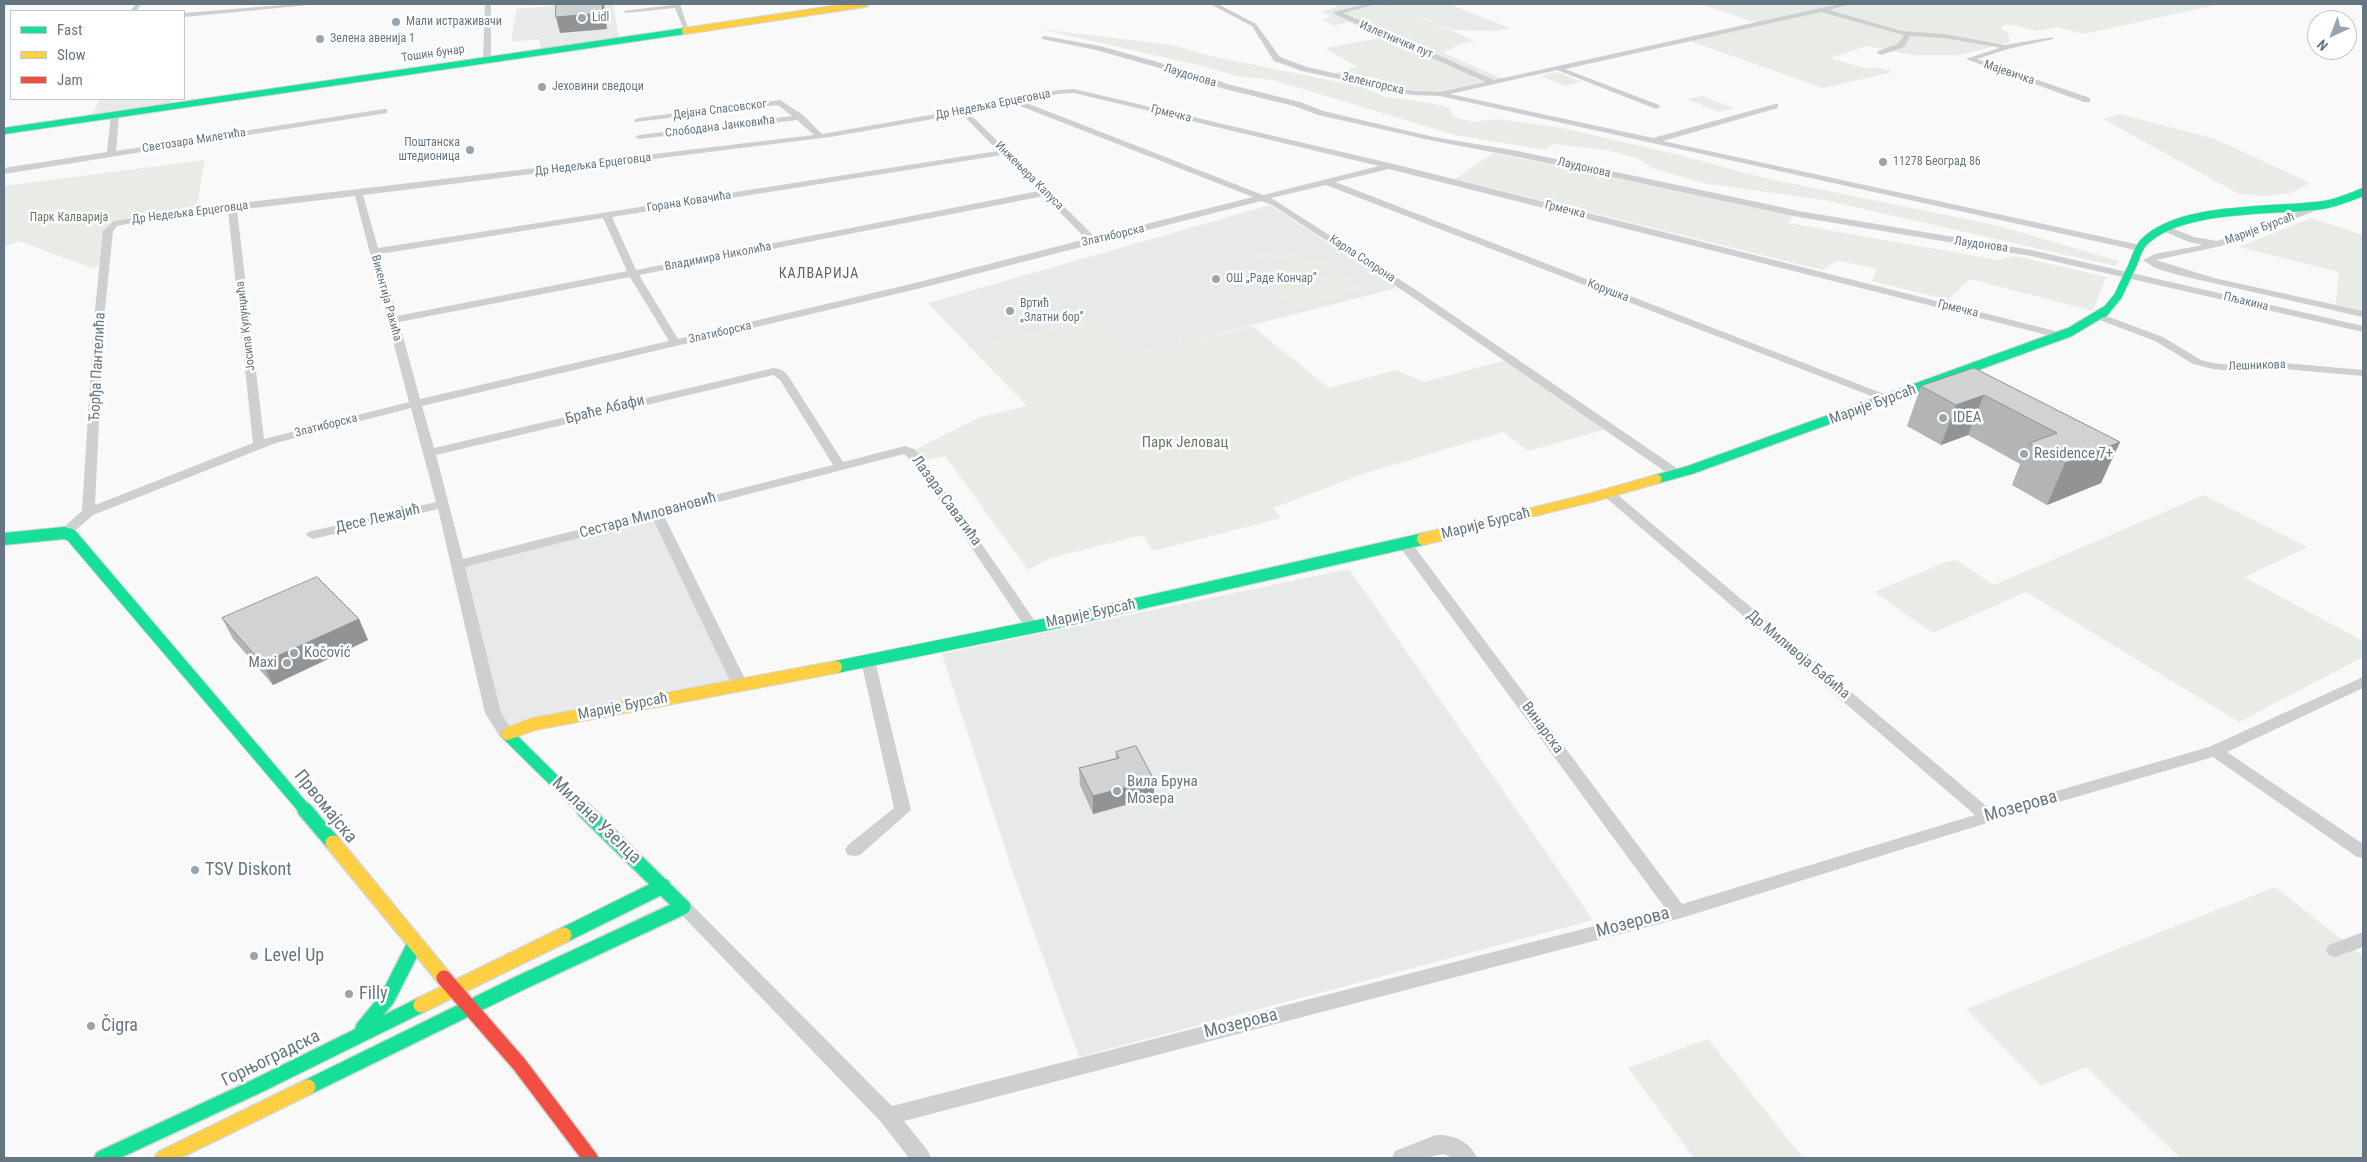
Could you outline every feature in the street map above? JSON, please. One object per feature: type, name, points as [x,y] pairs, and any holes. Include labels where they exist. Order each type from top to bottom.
[{"type":"street","points":[[185,15],[316,4]]},
{"type":"street","points":[[487,60],[488,4]]},
{"type":"street","name":"Тошин бунар","points":[[4,131],[865,4]]},
{"type":"street","name":"Зеленгорска","points":[[1213,4],[1246,19],[1254,25],[1273,55],[1287,64],[1412,93],[1440,94],[1847,4]]},
{"type":"street","name":"Излетнички пут","points":[[1373,4],[1336,13],[1493,82]]},
{"type":"street","points":[[626,11],[677,5],[687,30]]},
{"type":"street","name":"Мајевичка","points":[[1819,10],[1908,34],[1956,38],[2004,47],[2051,38]]},
{"type":"street","points":[[1881,54],[1901,45],[1908,34]]},
{"type":"street","name":"Лаудонова","points":[[1044,38],[1097,48],[1224,86],[1297,104],[1321,113],[1434,139],[1518,154],[1799,214],[2024,252],[2129,276]]},
{"type":"street","name":"Мајевичка","points":[[2004,47],[1970,59],[2087,100]]},
{"type":"street","points":[[1557,68],[1656,107]]},
{"type":"street","name":"Др Недељка Ерцеговца","points":[[114,224],[232,207],[628,161],[819,136],[963,112],[1069,90]]},
{"type":"street","name":"Грмечка","points":[[1069,90],[1390,167],[2059,335]]},
{"type":"street","points":[[1440,94],[2140,248]]},
{"type":"street","name":"Дејана Спасовског","points":[[638,120],[780,102],[800,117],[819,136]]},
{"type":"street","name":"Карла Сопрона","points":[[1016,102],[1266,199],[1412,292],[1677,474]]},
{"type":"street","points":[[1653,141],[1775,106]]},
{"type":"street","name":"Светозара Милетића","points":[[4,170],[384,111]]},
{"type":"street","name":"Инжењера Капуса","points":[[963,112],[1094,241]]},
{"type":"street","points":[[111,154],[115,115]]},
{"type":"street","name":"Слободана Јанковића","points":[[640,137],[800,117]]},
{"type":"street","name":"Горана Ковачића","points":[[373,252],[1005,152]]},
{"type":"street","name":"Златиборска","points":[[64,533],[88,512],[259,444],[415,404],[917,286],[1009,261],[1390,167]]},
{"type":"street","name":"Корушка","points":[[1329,183],[1888,399]]},
{"type":"street","name":"Викентија Ракића","points":[[358,192],[415,404]]},
{"type":"street","name":"Марије Бурсаћ","points":[[2166,229],[2192,240],[2214,244],[2227,243],[2363,192]]},
{"type":"street","name":"Владимира Николића","points":[[392,320],[1045,193]]},
{"type":"street","name":"Марије Бурсаћ","points":[[506,733],[534,724],[740,686],[1032,627],[1405,544],[1677,474],[1888,399],[2059,335],[2101,316],[2118,296],[2140,248],[2150,238],[2166,229],[2184,222],[2226,214],[2326,205]]},
{"type":"street","name":"Јосипа Кулунџића","points":[[232,207],[259,444]]},
{"type":"street","points":[[606,215],[633,273],[675,343]]},
{"type":"street","name":"Ђорђа Пантелића","points":[[88,512],[100,319],[108,231],[114,224]]},
{"type":"street","points":[[2214,244],[2194,251],[2154,256],[2148,260],[2156,266],[2185,274],[2363,314]]},
{"type":"street","name":"Пљакина","points":[[2129,276],[2363,329]]},
{"type":"street","name":"Лешникова","points":[[2101,316],[2159,339],[2197,362],[2213,366],[2232,368],[2277,364],[2363,373]]},
{"type":"street","name":"Браће Абафи","points":[[429,453],[766,371],[774,371],[781,374],[839,465]]},
{"type":"street","name":"Милана Узелца","points":[[415,404],[443,504],[493,713],[506,733],[663,886],[888,1116],[921,1158]]},
{"type":"street","name":"Лазара Саватића","points":[[839,465],[899,450],[910,452],[991,564],[1032,627]]},
{"type":"street","name":"Сестара Миловановић","points":[[457,565],[839,465]]},
{"type":"street","name":"Др Миливоја Бабића","points":[[1608,493],[1988,817]]},
{"type":"street","name":"Десе Лежајић","points":[[313,535],[443,504]]},
{"type":"street","points":[[657,514],[740,686]]},
{"type":"street","points":[[4,539],[64,533]]},
{"type":"street","name":"Првомајска","points":[[64,533],[71,535],[86,551],[292,794],[415,944],[519,1064],[590,1158]]},
{"type":"street","name":"Винарска","points":[[1405,544],[1678,912]]},
{"type":"street","points":[[854,850],[903,810],[868,661]]},
{"type":"street","name":"Мозерова","points":[[888,1116],[1678,912],[2215,750],[2363,682]]},
{"type":"street","points":[[2215,750],[2363,852]]},
{"type":"street","name":"Горњоградска","points":[[102,1158],[164,1131],[663,886]]},
{"type":"street","points":[[164,1158],[683,907]]},
{"type":"street","points":[[2335,950],[2363,938]]},
{"type":"street","points":[[348,1041],[381,1010],[393,993],[415,944]]},
{"type":"street","points":[[1402,1158],[1442,1144],[1452,1145],[1467,1158]]},
{"type":"shaded area","points":[[576,4],[613,4],[619,39],[542,51],[539,39],[511,42],[517,9]]},
{"type":"shaded area","points":[[1389,4],[1449,4],[1510,28],[1496,31],[1452,30]]},
{"type":"shaded area","points":[[100,100],[172,100],[171,103],[93,114]]},
{"type":"shaded area","name":"ОШ „Раде Кончар”","points":[[1270,205],[1397,288],[1131,356],[1093,319],[971,348],[928,303]]},
{"type":"shaded area","points":[[657,514],[740,685],[506,733],[457,565]]},
{"type":"shaded area","points":[[1349,569],[1593,920],[1079,1057],[1014,876],[942,654]]},
{"type":"green space","points":[[1331,4],[1389,4],[1475,41],[1458,45],[1443,53],[1504,79],[1429,95],[1343,77],[1335,73],[1357,67],[1325,48],[1385,37],[1349,22],[1333,26],[1322,19],[1331,17],[1321,11],[1338,7]]},
{"type":"green space","points":[[1700,4],[2220,4],[2084,34],[2057,27],[2038,31],[2012,25],[2003,25],[2001,28],[2008,33],[2010,42],[1959,55],[1913,55],[1867,46],[1830,58],[1867,69],[1877,67],[1893,72],[1823,88],[1690,41],[1760,24]]},
{"type":"green space","points":[[1040,29],[1172,45],[1211,56],[1362,87],[1386,97],[1430,103],[1449,108],[1454,117],[1473,122],[1497,119],[1562,128],[1679,155],[1765,178],[1999,226],[2119,261],[2115,266],[1824,200],[1703,183],[1655,169],[1639,159],[1607,150],[1552,144],[1546,150],[1455,135],[1273,80],[1237,76],[1198,65]]},
{"type":"green space","points":[[1558,72],[1582,82],[1565,86],[1541,76]]},
{"type":"green space","points":[[1702,96],[1734,108],[1719,112],[1687,99]]},
{"type":"green space","points":[[2120,114],[2215,139],[2310,183],[2291,193],[2266,196],[2239,194],[2103,119]]},
{"type":"green space","points":[[1493,153],[1794,215],[1788,223],[1998,260],[2015,256],[2106,277],[2093,311],[1970,279],[1948,300],[1872,281],[1877,269],[1837,260],[1823,270],[1455,179]]},
{"type":"green space","name":"Парк Калварија","points":[[205,160],[196,212],[114,224],[106,264],[92,268],[19,241],[4,247],[4,186]]},
{"type":"green space","points":[[2311,218],[2363,235],[2363,317],[2335,311],[2339,272],[2239,247]]},
{"type":"green space","points":[[1285,246],[1300,255],[1266,265],[1251,255]]},
{"type":"green space","points":[[1320,257],[1336,268],[1288,281],[1272,270]]},
{"type":"green space","points":[[1339,271],[1367,289],[1296,309],[1269,290]]},
{"type":"green space","name":"Парк Јеловац","points":[[1093,319],[1131,356],[1252,326],[1329,388],[1396,370],[1424,382],[1510,359],[1611,428],[1528,451],[1503,432],[1366,473],[1273,508],[1281,518],[1153,551],[1142,535],[1050,558],[1028,570],[945,456],[919,462],[910,452],[980,417],[1027,406],[971,348]]},
{"type":"green space","points":[[2204,495],[2308,547],[2244,577],[2363,641],[2363,657],[2239,722],[2026,592],[1933,633],[1874,592],[1946,562],[1956,560],[1994,585]]},
{"type":"green space","points":[[2275,887],[2363,956],[2363,1158],[2180,1158],[2086,1067],[2041,1086],[1966,1009]]},
{"type":"green space","points":[[1708,1039],[1803,1158],[1694,1158],[1628,1068]]},
{"type":"building","points":[[556,4],[602,4],[603,13],[556,17]]},
{"type":"building","points":[[1974,368],[2120,442],[2065,463],[2029,443],[2057,433],[1984,395],[1956,405],[1921,386]]},
{"type":"building","points":[[317,577],[359,619],[262,663],[222,618]]},
{"type":"building","points":[[1136,746],[1154,780],[1093,796],[1079,768],[1119,758],[1116,752]]},
{"type":"traffic: fast","points":[[4,131],[685,31]]},
{"type":"traffic: fast","points":[[2133,264],[2138,250],[2143,243],[2159,231],[2179,222],[2228,213],[2323,205],[2363,192]]},
{"type":"traffic: fast","points":[[2118,296],[2133,264]]},
{"type":"traffic: fast","points":[[1657,479],[1690,470],[2070,332],[2103,314],[2118,296]]},
{"type":"traffic: fast","points":[[4,539],[64,533],[71,535],[333,843]]},
{"type":"traffic: fast","points":[[836,667],[1053,623],[1423,539]]},
{"type":"traffic: fast","points":[[308,1087],[518,984],[683,907],[507,734]]},
{"type":"traffic: fast","points":[[564,935],[663,886]]},
{"type":"traffic: fast","points":[[363,1028],[387,999],[415,944]]},
{"type":"traffic: fast","points":[[102,1158],[255,1087],[421,1005]]},
{"type":"traffic: slow","points":[[685,31],[865,4]]},
{"type":"traffic: slow","points":[[1423,539],[1594,497],[1657,479]]},
{"type":"traffic: slow","points":[[507,734],[534,724],[836,667]]},
{"type":"traffic: slow","points":[[333,843],[444,978]]},
{"type":"traffic: slow","points":[[421,1005],[564,935]]},
{"type":"traffic: slow","points":[[163,1158],[308,1087]]},
{"type":"traffic: jam","points":[[444,978],[519,1064],[590,1158]]},
{"type":"place","name":"Lidl","points":[[582,18]]},
{"type":"place","name":"Мали истраживачи","points":[[396,22]]},
{"type":"place","name":"Зелена авенија 1","points":[[320,39]]},
{"type":"place","name":"Јеховини сведоци","points":[[542,87]]},
{"type":"place","name":"Поштанска штедионица","points":[[470,150]]},
{"type":"place","name":"11278 Београд 86","points":[[1883,162]]},
{"type":"place","name":"ОШ „Раде Кончар”","points":[[1216,279]]},
{"type":"place","name":"Вртић „Златни бор”","points":[[1010,311]]},
{"type":"place","name":"IDEA","points":[[1943,418]]},
{"type":"place","name":"Residence 7+","points":[[2024,454]]},
{"type":"place","name":"Kočović","points":[[294,653]]},
{"type":"place","name":"Maxi","points":[[287,663]]},
{"type":"place","name":"Вила Бруна Мозера","points":[[1117,791]]},
{"type":"place","name":"TSV Diskont","points":[[195,870]]},
{"type":"place","name":"Level Up","points":[[254,956]]},
{"type":"place","name":"Filly","points":[[349,994]]},
{"type":"place","name":"Čigra","points":[[91,1026]]},
{"type":"district","name":"КАЛВАРИЈА","points":[[819,274]]}]
